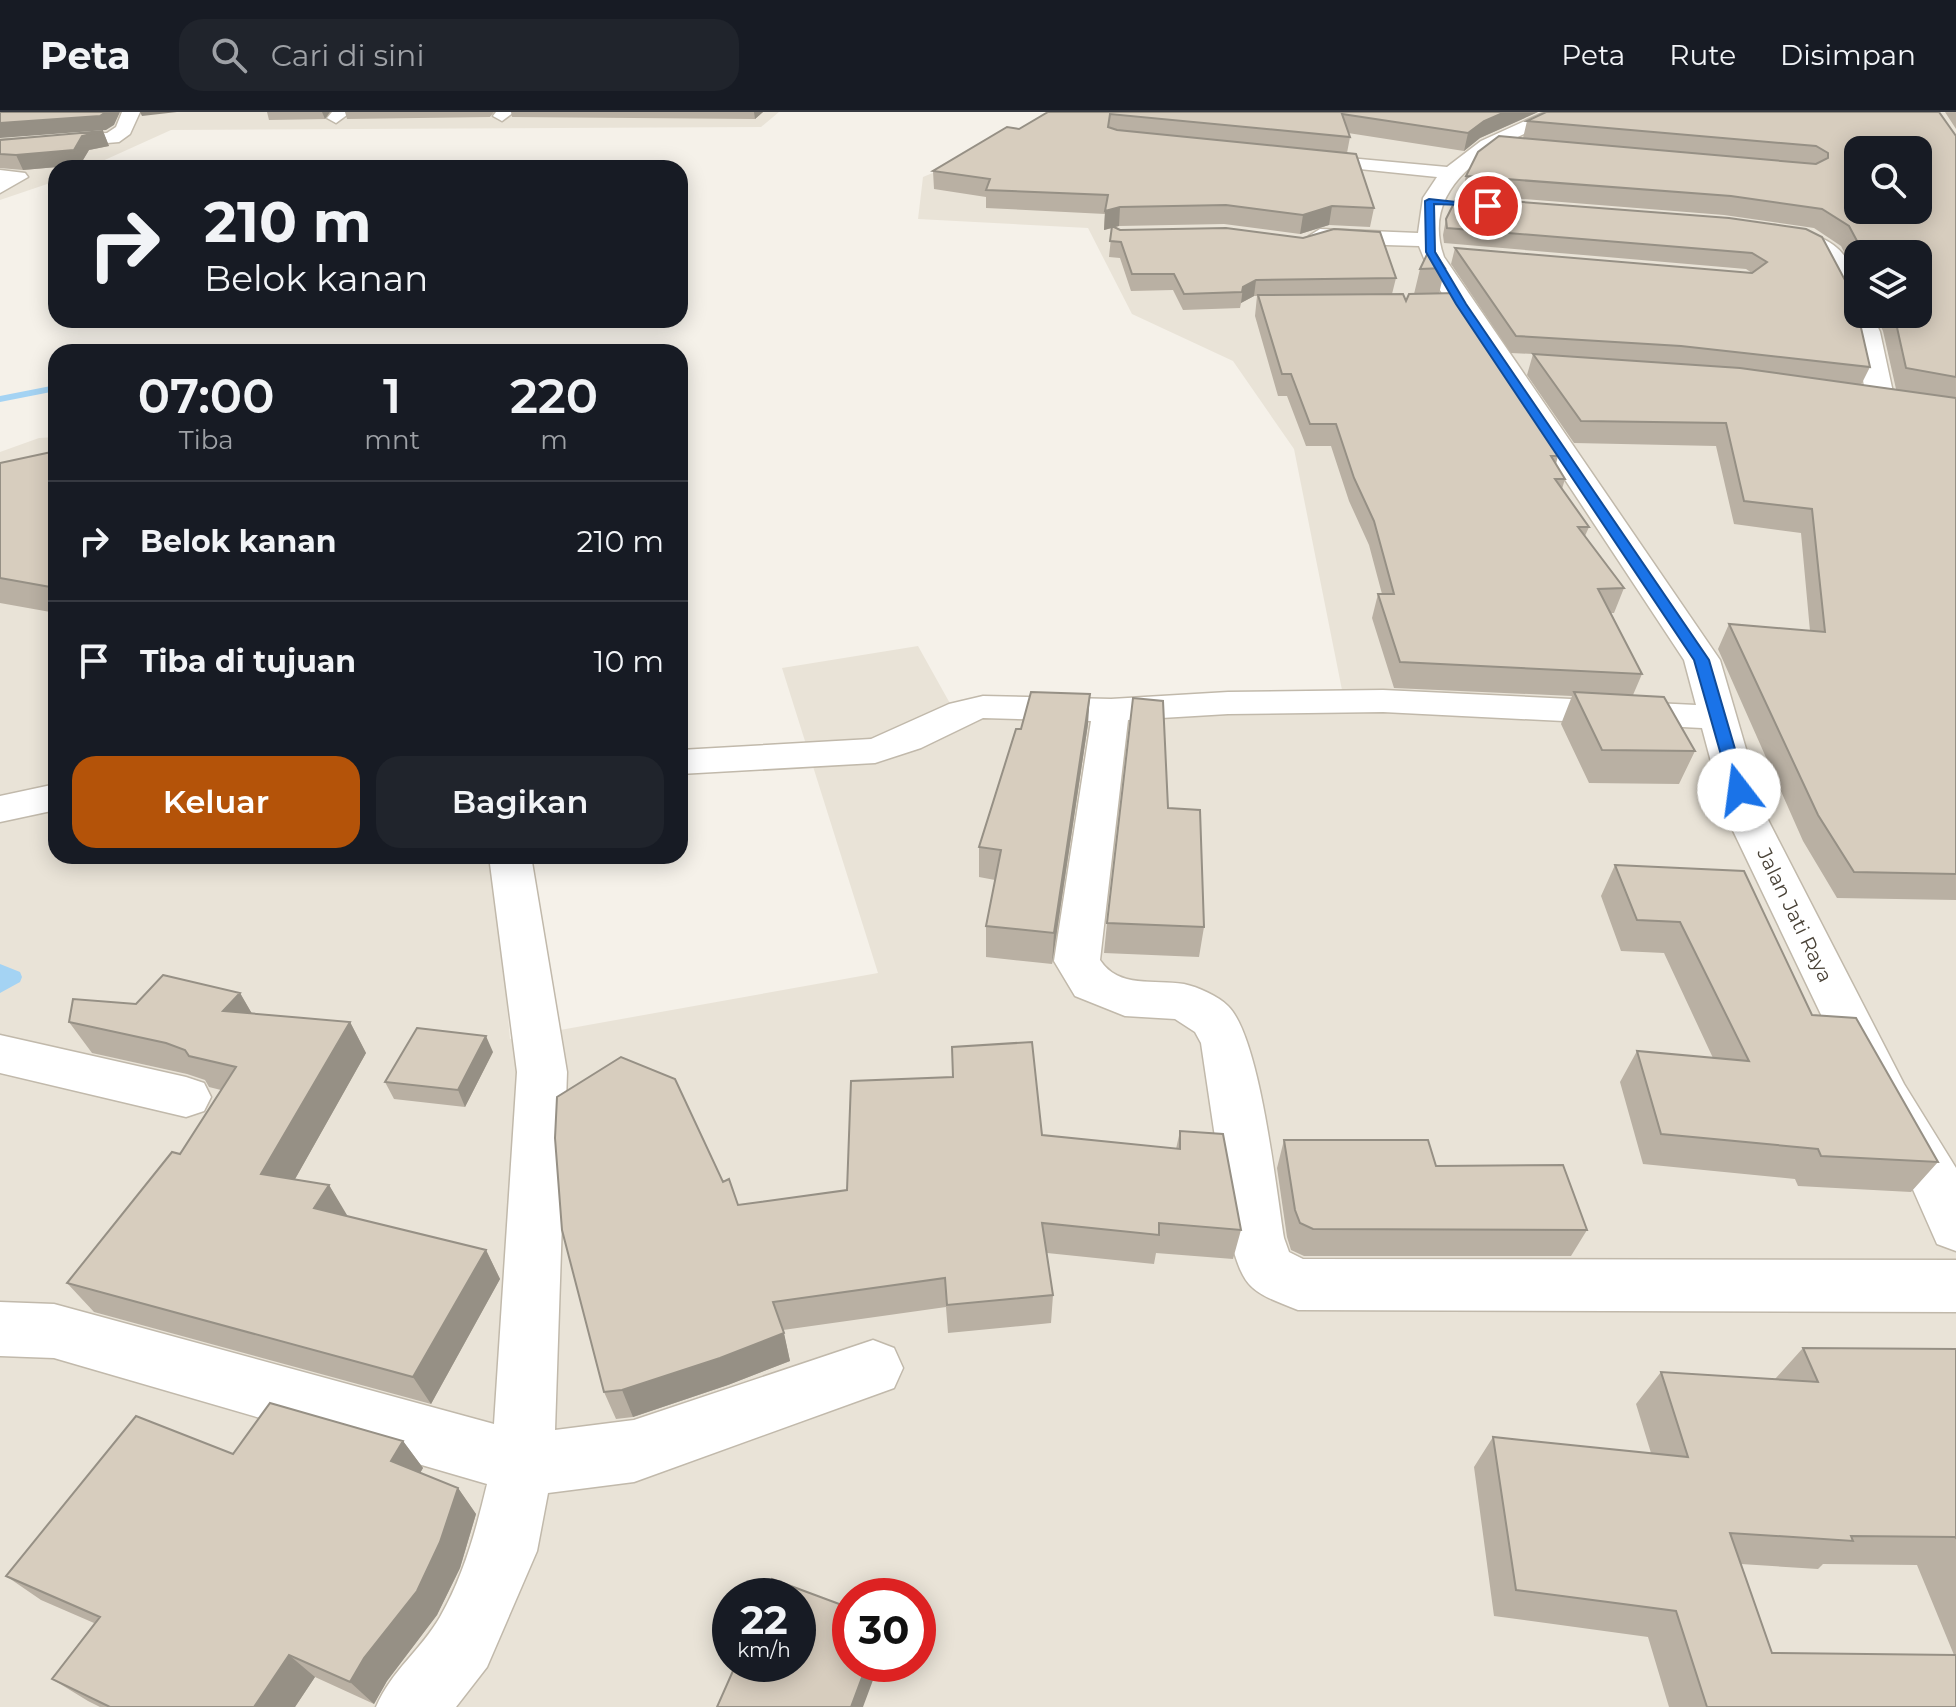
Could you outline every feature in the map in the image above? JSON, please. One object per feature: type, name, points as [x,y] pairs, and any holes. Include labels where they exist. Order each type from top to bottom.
[{"type":"street","points":[[0,146],[112,138],[124,130],[131,112]]},
{"type":"street","points":[[1432,252],[1429,201],[1450,173],[1491,144],[1560,112]]},
{"type":"street","points":[[1491,144],[1523,147]]},
{"type":"street","points":[[1283,155],[1450,173]]},
{"type":"street","points":[[0,176],[18,177],[0,187]]},
{"type":"street","points":[[1429,201],[1460,204]]},
{"type":"street","points":[[1749,228],[1806,236],[1827,247],[1844,281]]},
{"type":"street","points":[[1308,251],[1329,235],[1461,255]]},
{"type":"street","points":[[1408,263],[1432,252]]},
{"type":"street","name":"Jalan Jati Raya","points":[[1432,252],[1461,304],[1518,365],[1702,660],[1745,814],[1886,1098],[1933,1175],[1956,1227]]},
{"type":"street","points":[[1429,305],[1461,304]]},
{"type":"street","points":[[1866,328],[1880,397]]},
{"type":"street","points":[[1851,393],[1910,403]]},
{"type":"street","points":[[688,762],[875,751],[927,732],[962,712],[983,707],[1111,710],[1228,703],[1383,701],[1720,718]]},
{"type":"street","points":[[1111,710],[1077,961],[1091,984],[1125,998],[1184,1002],[1212,1019],[1225,1043],[1257,1238],[1266,1268],[1298,1284],[1956,1286]]},
{"type":"street","points":[[0,809],[48,799]]},
{"type":"street","points":[[411,1707],[463,1643],[504,1551],[523,1463],[542,1072],[511,864]]},
{"type":"street","points":[[4,1056],[186,1097]]},
{"type":"street","points":[[0,1329],[54,1331],[523,1463],[589,1459],[634,1451],[873,1368]]},
{"type":"shaded area","points":[[0,112],[779,112],[761,127],[171,130],[105,160],[48,160],[48,184],[0,200]]},
{"type":"shaded area","points":[[1219,112],[1956,112],[1956,1707],[0,1707],[0,452],[48,437],[48,864],[495,864],[510,1039],[878,973],[782,668],[918,646],[952,707],[1342,690],[1294,449],[1233,361],[1132,314],[1088,228],[918,219],[923,177],[1070,116]]},
{"type":"building","points":[[0,112],[106,112],[100,116],[0,123]]},
{"type":"building","points":[[1048,112],[1505,112],[1484,121],[1468,133],[1342,114],[1350,137],[1110,114],[1108,127],[1117,130],[1356,154],[1374,208],[1332,206],[1303,215],[1226,205],[1120,207],[1105,211],[1108,195],[986,190],[990,179],[933,171],[1007,127],[1019,129]]},
{"type":"building","points":[[1546,112],[1939,112],[1956,136],[1956,377],[1906,368],[1897,328],[1932,328],[1932,240],[1856,240],[1846,224],[1932,224],[1932,136],[1844,136],[1844,223],[1822,209],[1731,196],[1466,176],[1478,152],[1499,136],[1816,164],[1828,158],[1828,153],[1816,146],[1527,121]]},
{"type":"building","points":[[103,131],[82,136],[74,150],[0,154],[0,140]]},
{"type":"building","points":[[1457,197],[1729,218],[1806,229],[1822,237],[1844,278],[1844,328],[1861,328],[1870,367],[1681,346],[1516,336],[1455,248],[1752,273],[1767,262],[1752,253],[1447,228],[1446,219]]},
{"type":"building","points":[[1112,226],[1120,230],[1226,228],[1303,238],[1334,229],[1380,232],[1396,278],[1256,280],[1243,287],[1242,292],[1184,294],[1174,274],[1132,274],[1121,242],[1110,241]]},
{"type":"building","points":[[1431,246],[1445,268],[1420,269]]},
{"type":"building","points":[[1457,293],[1544,420],[1537,420],[1558,456],[1551,456],[1565,479],[1555,479],[1589,527],[1578,527],[1624,588],[1598,589],[1642,674],[1400,662],[1378,594],[1394,594],[1374,521],[1354,478],[1336,424],[1310,424],[1291,374],[1282,374],[1258,295],[1403,294],[1406,301],[1409,294]]},
{"type":"building","points":[[1533,354],[1740,368],[1956,398],[1956,874],[1854,872],[1818,815],[1729,624],[1825,632],[1812,509],[1744,501],[1726,423],[1581,421]]},
{"type":"building","points":[[48,453],[48,587],[0,578],[0,463]]},
{"type":"building","points":[[1031,692],[1090,694],[1054,933],[986,926],[1001,850],[979,847],[1016,729],[1021,729]]},
{"type":"building","points":[[1574,692],[1664,697],[1695,751],[1602,750]]},
{"type":"building","points":[[1133,698],[1163,701],[1168,808],[1200,810],[1204,927],[1107,923]]},
{"type":"building","points":[[1615,865],[1744,871],[1812,1015],[1856,1018],[1938,1162],[1821,1156],[1818,1149],[1661,1134],[1637,1051],[1749,1061],[1680,922],[1637,920]]},
{"type":"building","points":[[163,975],[240,993],[223,1011],[350,1022],[261,1174],[329,1185],[314,1208],[486,1250],[413,1377],[67,1283],[172,1152],[180,1154],[236,1067],[189,1056],[185,1050],[166,1043],[69,1022],[73,999],[136,1004]]},
{"type":"building","points":[[417,1028],[486,1036],[458,1090],[385,1082]]},
{"type":"building","points":[[1032,1042],[1042,1135],[1180,1149],[1180,1131],[1223,1134],[1241,1230],[1159,1223],[1159,1235],[1042,1223],[1053,1295],[947,1305],[945,1278],[773,1302],[784,1333],[720,1358],[622,1390],[604,1392],[562,1230],[555,1138],[557,1097],[621,1057],[675,1079],[723,1182],[729,1179],[738,1205],[847,1190],[851,1081],[953,1077],[952,1047]]},
{"type":"building","points":[[1284,1140],[1428,1140],[1436,1166],[1563,1165],[1587,1230],[1313,1229],[1300,1223],[1295,1210]]},
{"type":"building","points":[[1803,1348],[1956,1349],[1956,1538],[1851,1536],[1853,1541],[1730,1533],[1772,1653],[1956,1655],[1956,1707],[1707,1707],[1676,1611],[1516,1590],[1493,1437],[1688,1457],[1661,1372],[1818,1382]]},
{"type":"building","points":[[270,1403],[403,1441],[391,1461],[458,1488],[440,1542],[417,1591],[364,1658],[350,1682],[289,1655],[254,1707],[110,1707],[52,1679],[100,1617],[6,1576],[136,1416],[233,1454]]},
{"type":"building","points":[[816,1595],[832,1601],[832,1682],[860,1682],[851,1707],[717,1707],[728,1682],[816,1682]]},
{"type":"waterway","points":[[0,399],[48,390]]},
{"type":"waterway","points":[[0,971],[13,977],[0,986]]},
{"type":"route","points":[[1488,206],[1429,201],[1427,223],[1431,252],[1461,304],[1702,660],[1739,790]]}]
